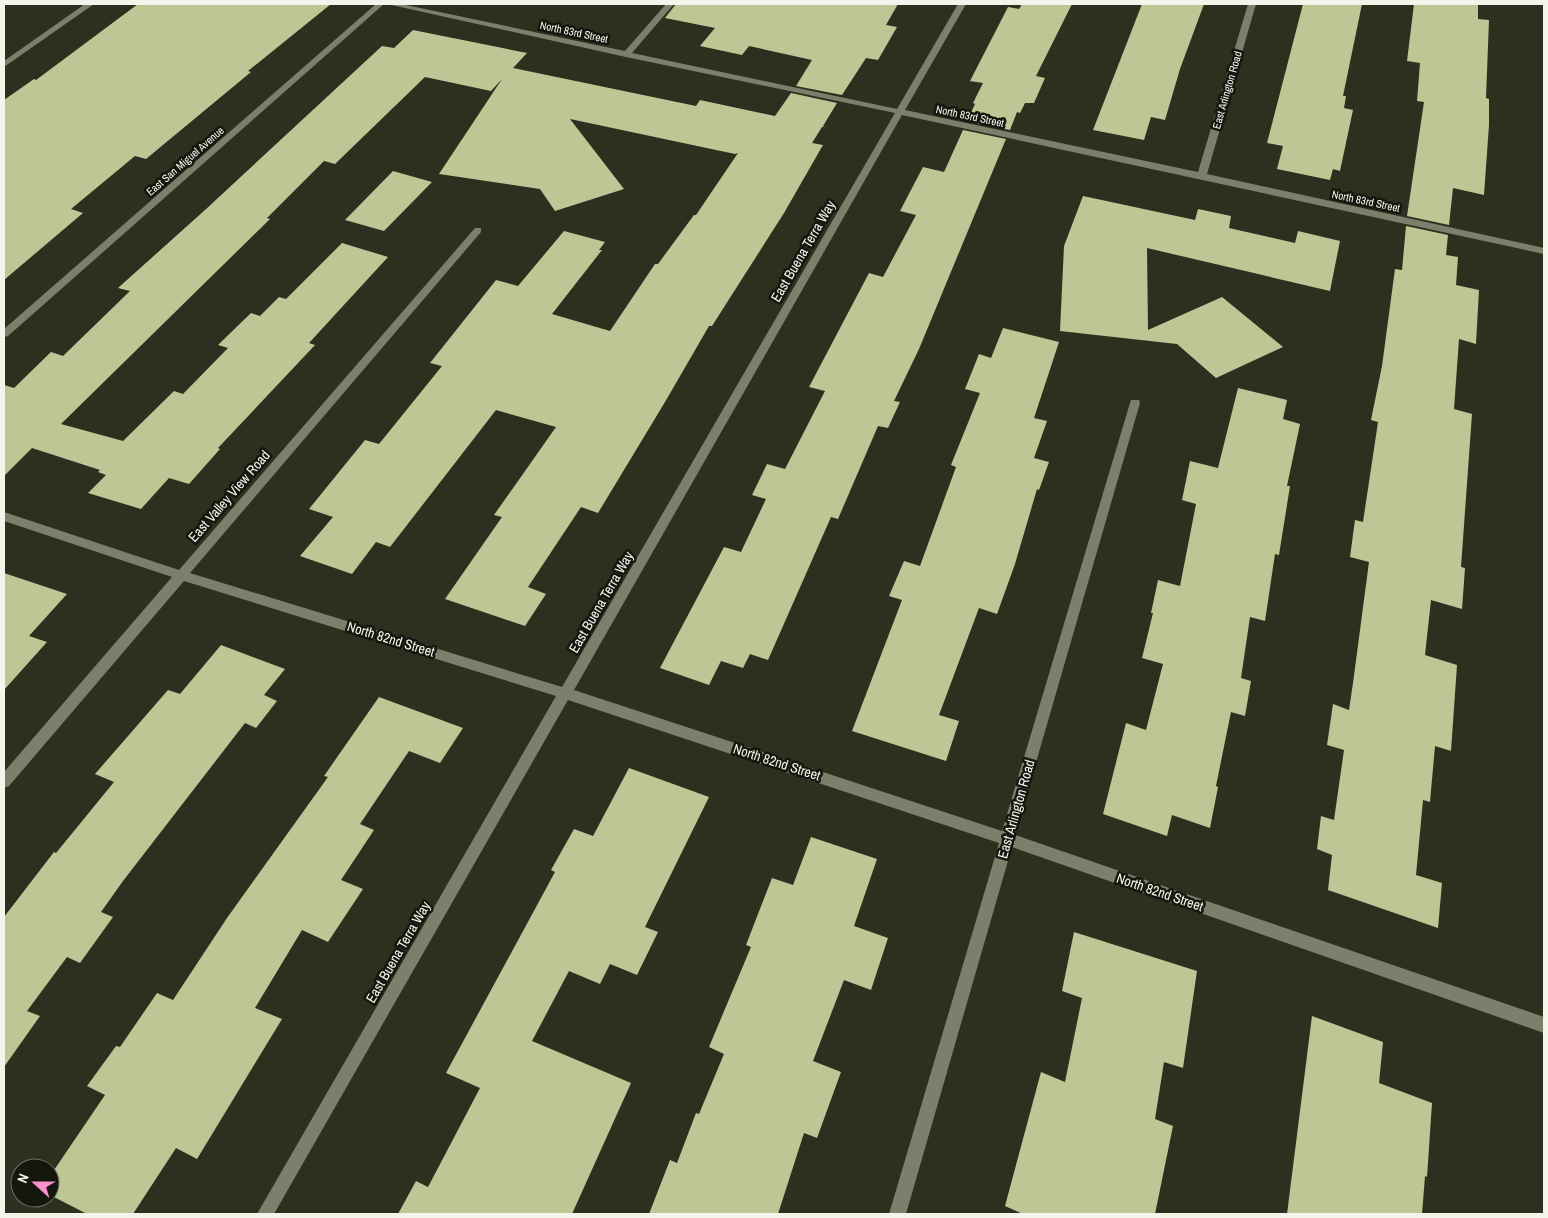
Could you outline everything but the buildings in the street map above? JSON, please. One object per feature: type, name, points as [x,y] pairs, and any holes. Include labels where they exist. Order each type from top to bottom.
[{"type":"street","points":[[4,65],[90,4]]},
{"type":"street","name":"East San Miguel Avenue","points":[[4,334],[380,4]]},
{"type":"street","name":"North 83rd Street","points":[[391,4],[1202,176],[1544,252]]},
{"type":"street","points":[[626,54],[670,4]]},
{"type":"street","name":"East Buena Terra Way","points":[[265,1214],[962,4]]},
{"type":"street","name":"East Arlington Road","points":[[1202,176],[1252,4]]},
{"type":"street","name":"East Valley View Road","points":[[4,782],[478,230]]},
{"type":"street","name":"East Arlington Road","points":[[896,1214],[1135,403]]},
{"type":"street","name":"North 82nd Street","points":[[4,516],[180,575],[565,692],[1007,839],[1544,1025]]}]
